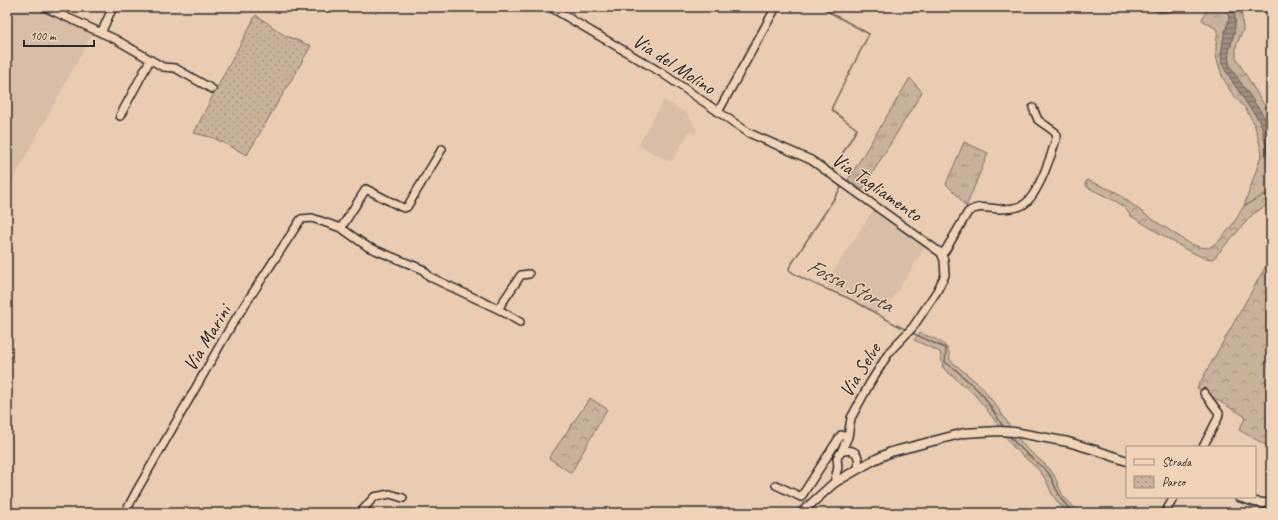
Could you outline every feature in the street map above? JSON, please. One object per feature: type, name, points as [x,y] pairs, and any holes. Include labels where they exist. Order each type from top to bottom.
[{"type":"main road","points":[[801,513],[834,483],[872,461],[891,452],[964,433],[999,431],[1014,432],[1068,442],[1126,461]]},
{"type":"main road","points":[[1242,498],[1255,502],[1271,504]]},
{"type":"street","points":[[44,7],[129,46],[163,67],[175,68],[212,89]]},
{"type":"street","points":[[102,33],[113,7]]},
{"type":"street","name":"Via del Molino","points":[[550,7],[662,73],[718,112],[776,7]]},
{"type":"street","points":[[120,116],[150,60]]},
{"type":"street","points":[[941,253],[945,251],[968,212],[986,207],[999,209],[1014,208],[1023,205],[1030,197],[1047,168],[1057,136],[1055,132],[1038,120],[1033,108]]},
{"type":"street","name":"Via Tagliamento","points":[[718,112],[749,133],[804,156],[941,253]]},
{"type":"street","points":[[341,228],[366,189],[402,208],[407,207],[442,149]]},
{"type":"street","name":"Via Marini","points":[[125,513],[231,326],[301,219],[312,218],[341,228],[368,246],[422,269],[430,277],[498,309],[520,322]]},
{"type":"street","name":"Via Selve","points":[[834,483],[838,467],[837,458],[848,437],[851,418],[890,351],[914,327],[937,291],[945,275],[944,260],[941,253]]},
{"type":"street","points":[[498,309],[521,275],[529,274]]},
{"type":"street","points":[[1204,393],[1219,412],[1218,418],[1204,446]]},
{"type":"street","points":[[776,485],[801,497],[841,435],[848,437]]},
{"type":"street","name":"Via Selve","points":[[848,437],[859,461],[858,469]]},
{"type":"street","points":[[841,452],[847,450],[872,461]]},
{"type":"street","points":[[838,467],[850,473]]},
{"type":"street","points":[[360,513],[374,497],[390,494],[402,498]]},
{"type":"street","points":[[1165,513],[1173,498]]},
{"type":"shaded area","points":[[7,7],[38,7],[94,31],[7,191]]},
{"type":"shaded area","points":[[1150,7],[1184,7],[1172,12],[1158,13]]},
{"type":"shaded area","points":[[1227,7],[1234,7],[1235,17],[1235,30],[1229,54],[1230,67],[1271,129],[1271,170],[1262,127],[1257,117],[1222,65],[1221,56],[1224,35],[1229,19]]},
{"type":"shaded area","points":[[664,100],[688,114],[696,130],[694,134],[690,131],[671,162],[638,145]]},
{"type":"shaded area","points":[[874,209],[926,246],[886,309],[873,313],[861,302],[826,285],[830,276]]},
{"type":"green space","points":[[1208,7],[1228,8],[1229,19],[1224,35],[1221,56],[1230,78],[1257,117],[1262,127],[1271,170],[1271,195],[1264,195],[1244,206],[1262,153],[1254,123],[1245,108],[1231,92],[1222,76],[1216,56],[1218,30],[1202,20]]},
{"type":"green space","points":[[1234,7],[1241,7],[1243,30],[1236,46],[1236,57],[1271,116],[1271,129],[1230,67],[1229,54],[1235,26]]},
{"type":"green space","points":[[256,15],[284,35],[311,46],[247,155],[214,138],[194,133]]},
{"type":"green space","points":[[910,78],[922,92],[862,190],[848,180]]},
{"type":"green space","points":[[964,142],[988,153],[966,207],[946,184]]},
{"type":"green space","points":[[1087,180],[1116,192],[1146,215],[1189,243],[1199,247],[1209,248],[1220,240],[1233,224],[1244,206],[1264,195],[1271,195],[1271,205],[1267,205],[1253,214],[1213,259],[1204,258],[1187,250],[1131,216],[1125,208],[1117,202],[1087,187],[1085,184]]},
{"type":"green space","points":[[1271,257],[1271,448],[1239,430],[1246,417],[1197,388]]},
{"type":"green space","points":[[920,333],[941,342],[947,349],[950,360],[981,386],[1000,411],[1016,436],[1025,447],[1048,467],[1054,475],[1063,496],[1080,513],[1067,513],[1059,504],[1039,470],[1014,448],[985,407],[973,393],[943,368],[940,352],[914,340]]},
{"type":"green space","points":[[590,398],[607,409],[571,473],[549,458]]},
{"type":"waterway","name":"Fossa Storta","points":[[820,7],[869,34],[832,107],[834,112],[857,129],[832,171]]},
{"type":"waterway","name":"Fossa Storta","points":[[829,176],[831,180],[838,184],[841,188],[789,270],[813,284],[856,302],[907,330]]},
{"type":"waterway","name":"Fossa Storta","points":[[912,333],[945,348],[945,362],[955,369],[983,395],[1004,428]]},
{"type":"waterway","name":"Fossa Storta","points":[[1008,434],[1021,449],[1048,472],[1065,505],[1075,513]]}]
